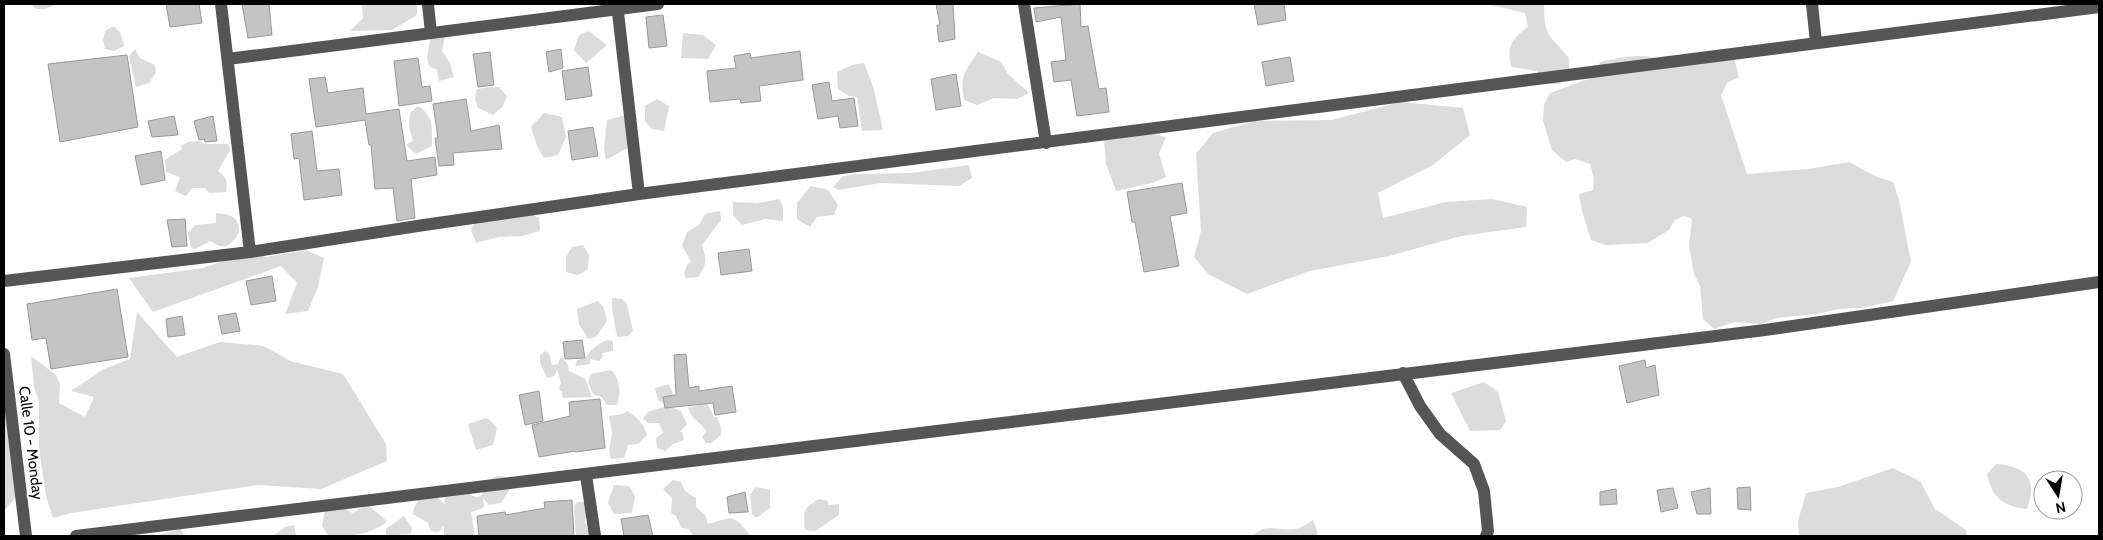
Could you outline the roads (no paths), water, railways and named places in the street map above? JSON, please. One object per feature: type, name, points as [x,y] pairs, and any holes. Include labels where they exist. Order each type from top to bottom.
[{"type":"street","points":[[221,4],[250,252]]},
{"type":"street","points":[[428,4],[432,33]]},
{"type":"street","points":[[228,59],[432,33],[617,6],[658,4]]},
{"type":"street","points":[[1024,4],[1046,143]]},
{"type":"street","points":[[1812,4],[1816,42]]},
{"type":"street","points":[[617,6],[639,194]]},
{"type":"street","points":[[4,281],[250,252],[639,194],[2099,7]]},
{"type":"street","points":[[76,536],[154,532],[586,475],[1403,373],[1765,330],[2099,282]]},
{"type":"street","name":"Calle 10 - Monday","points":[[4,354],[26,536]]},
{"type":"street","points":[[1403,373],[1420,406],[1440,434],[1474,464],[1484,491],[1488,531],[1486,536]]},
{"type":"street","points":[[586,475],[595,536]]}]
